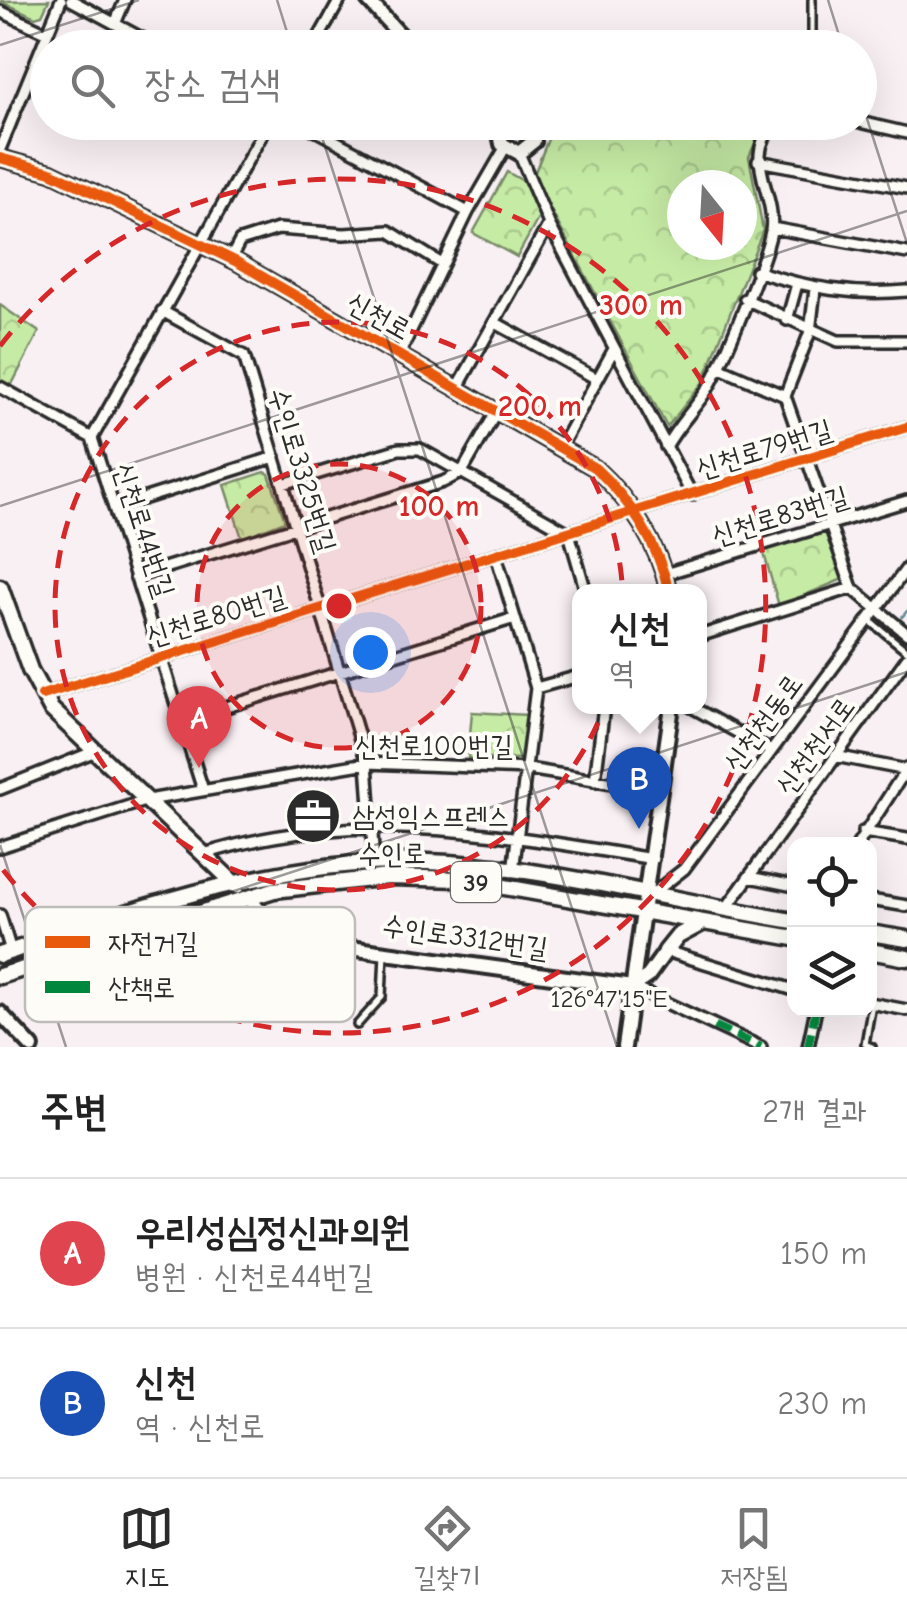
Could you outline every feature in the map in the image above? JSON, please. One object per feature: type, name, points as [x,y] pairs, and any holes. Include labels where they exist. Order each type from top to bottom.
[{"type":"main road","points":[[0,587],[42,694],[94,752],[248,898]]},
{"type":"main road","name":"수인로","points":[[147,907],[196,891],[307,869],[374,862],[426,862],[513,871],[647,904],[701,924],[787,937]]},
{"type":"main road","name":"수인로","points":[[219,907],[308,884],[422,877],[787,920]]},
{"type":"main road","points":[[666,951],[678,936],[701,924]]},
{"type":"main road","points":[[877,933],[907,939]]},
{"type":"main road","points":[[877,953],[907,958]]},
{"type":"main road","name":"수인로","points":[[0,976],[25,968]]},
{"type":"street","points":[[48,30],[61,0]]},
{"type":"street","points":[[72,0],[127,30]]},
{"type":"street","points":[[116,24],[125,0]]},
{"type":"street","points":[[322,30],[340,0]]},
{"type":"street","points":[[368,0],[396,30]]},
{"type":"street","points":[[0,11],[43,30]]},
{"type":"street","points":[[0,150],[30,75]]},
{"type":"street","points":[[877,126],[907,134]]},
{"type":"street","name":"신천로44번길","points":[[202,790],[92,438],[259,140]]},
{"type":"street","points":[[334,140],[468,212]]},
{"type":"street","points":[[504,140],[692,495]]},
{"type":"street","points":[[400,354],[468,212],[512,150],[531,146],[532,140]]},
{"type":"street","points":[[666,447],[718,367],[772,228],[758,162],[761,140]]},
{"type":"street","name":"신천로","points":[[0,158],[51,172],[231,258],[561,446],[618,488],[667,584]]},
{"type":"street","points":[[758,162],[907,188]]},
{"type":"street","points":[[458,387],[549,224]]},
{"type":"street","points":[[772,228],[907,252]]},
{"type":"street","points":[[231,258],[240,241],[278,229],[344,234],[389,230],[442,264]]},
{"type":"street","points":[[756,271],[815,289],[874,294],[907,290]]},
{"type":"street","points":[[787,320],[796,284]]},
{"type":"street","points":[[815,289],[810,332],[785,396],[852,588],[907,634]]},
{"type":"street","points":[[745,299],[810,332],[838,341],[907,342]]},
{"type":"street","name":"수인로3325번길","points":[[162,311],[244,356],[368,763],[374,862]]},
{"type":"street","points":[[494,322],[597,379]]},
{"type":"street","points":[[561,446],[614,349]]},
{"type":"street","points":[[718,367],[785,396]]},
{"type":"street","points":[[0,387],[92,438]]},
{"type":"street","points":[[136,576],[462,472],[498,409]]},
{"type":"street","name":"신천로79번길","points":[[634,513],[907,427]]},
{"type":"street","points":[[283,484],[399,449],[420,449],[569,533],[584,584]]},
{"type":"street","points":[[114,508],[275,457]]},
{"type":"street","name":"신천로83번길","points":[[665,574],[907,501]]},
{"type":"street","name":"신천로80번길","points":[[42,694],[634,513]]},
{"type":"street","points":[[496,555],[536,688],[513,871]]},
{"type":"street","name":"신천천동로","points":[[647,904],[684,869],[868,619],[879,612],[907,568]]},
{"type":"street","points":[[707,633],[852,588]]},
{"type":"street","points":[[181,721],[515,618]]},
{"type":"street","name":"신천천서로","points":[[725,910],[907,654]]},
{"type":"street","points":[[536,688],[572,678]]},
{"type":"street","points":[[595,780],[603,714]]},
{"type":"street","points":[[624,1047],[671,714]]},
{"type":"street","points":[[704,714],[771,751]]},
{"type":"street","points":[[0,789],[94,752]]},
{"type":"street","points":[[835,756],[906,769],[861,837]]},
{"type":"street","name":"신천로100번길","points":[[0,847],[148,800],[368,763],[528,768],[661,791]]},
{"type":"street","points":[[204,854],[271,839],[372,828],[434,827],[653,858]]},
{"type":"street","points":[[863,832],[907,839]]},
{"type":"street","points":[[749,877],[787,885]]},
{"type":"street","name":"수인로3312번길","points":[[248,898],[257,907]]},
{"type":"street","points":[[877,901],[907,906]]},
{"type":"street","points":[[0,915],[5,953]]},
{"type":"street","name":"수인로3312번길","points":[[355,946],[632,987]]},
{"type":"street","points":[[632,987],[648,976],[666,951],[787,988]]},
{"type":"street","points":[[632,987],[761,1047]]},
{"type":"street","points":[[877,1005],[907,1010]]},
{"type":"street","points":[[0,1013],[32,1047]]},
{"type":"street","points":[[808,1047],[814,1017]]},
{"type":"lane","points":[[812,0],[812,30]]},
{"type":"lane","points":[[868,619],[907,654]]},
{"type":"lane","points":[[358,1025],[382,997],[384,950]]},
{"type":"lane","points":[[869,1017],[865,1044],[872,1047]]},
{"type":"green space","points":[[49,0],[42,15],[35,17],[0,1]]},
{"type":"green space","points":[[548,140],[756,140],[749,157],[751,170],[667,170],[667,260],[751,260],[703,382],[667,427],[533,177]]},
{"type":"green space","points":[[507,172],[523,181],[540,215],[517,257],[473,233]]},
{"type":"green space","points":[[757,199],[763,230],[757,245]]},
{"type":"green space","points":[[0,305],[39,332],[10,388],[0,380]]},
{"type":"green space","points":[[265,472],[285,521],[242,538],[225,485]]},
{"type":"green space","points":[[824,529],[843,579],[779,606],[763,550]]},
{"type":"green space","points":[[472,712],[527,715],[521,759],[468,758]]},
{"type":"waterway","points":[[902,617],[907,611]]},
{"type":"marked path","points":[[808,1047],[814,1017]]},
{"type":"marked path","points":[[715,1026],[761,1047]]},
{"type":"cycle path","points":[[0,158],[51,172],[237,262],[595,468],[641,524],[667,584]]},
{"type":"cycle path","points":[[42,695],[907,427]]},
{"type":"place","name":"우리성심정신과의원","points":[[199,768]]},
{"type":"place","name":"삼성익스프레스","points":[[313,816]]},
{"type":"place","name":"신천","points":[[639,829]]}]
